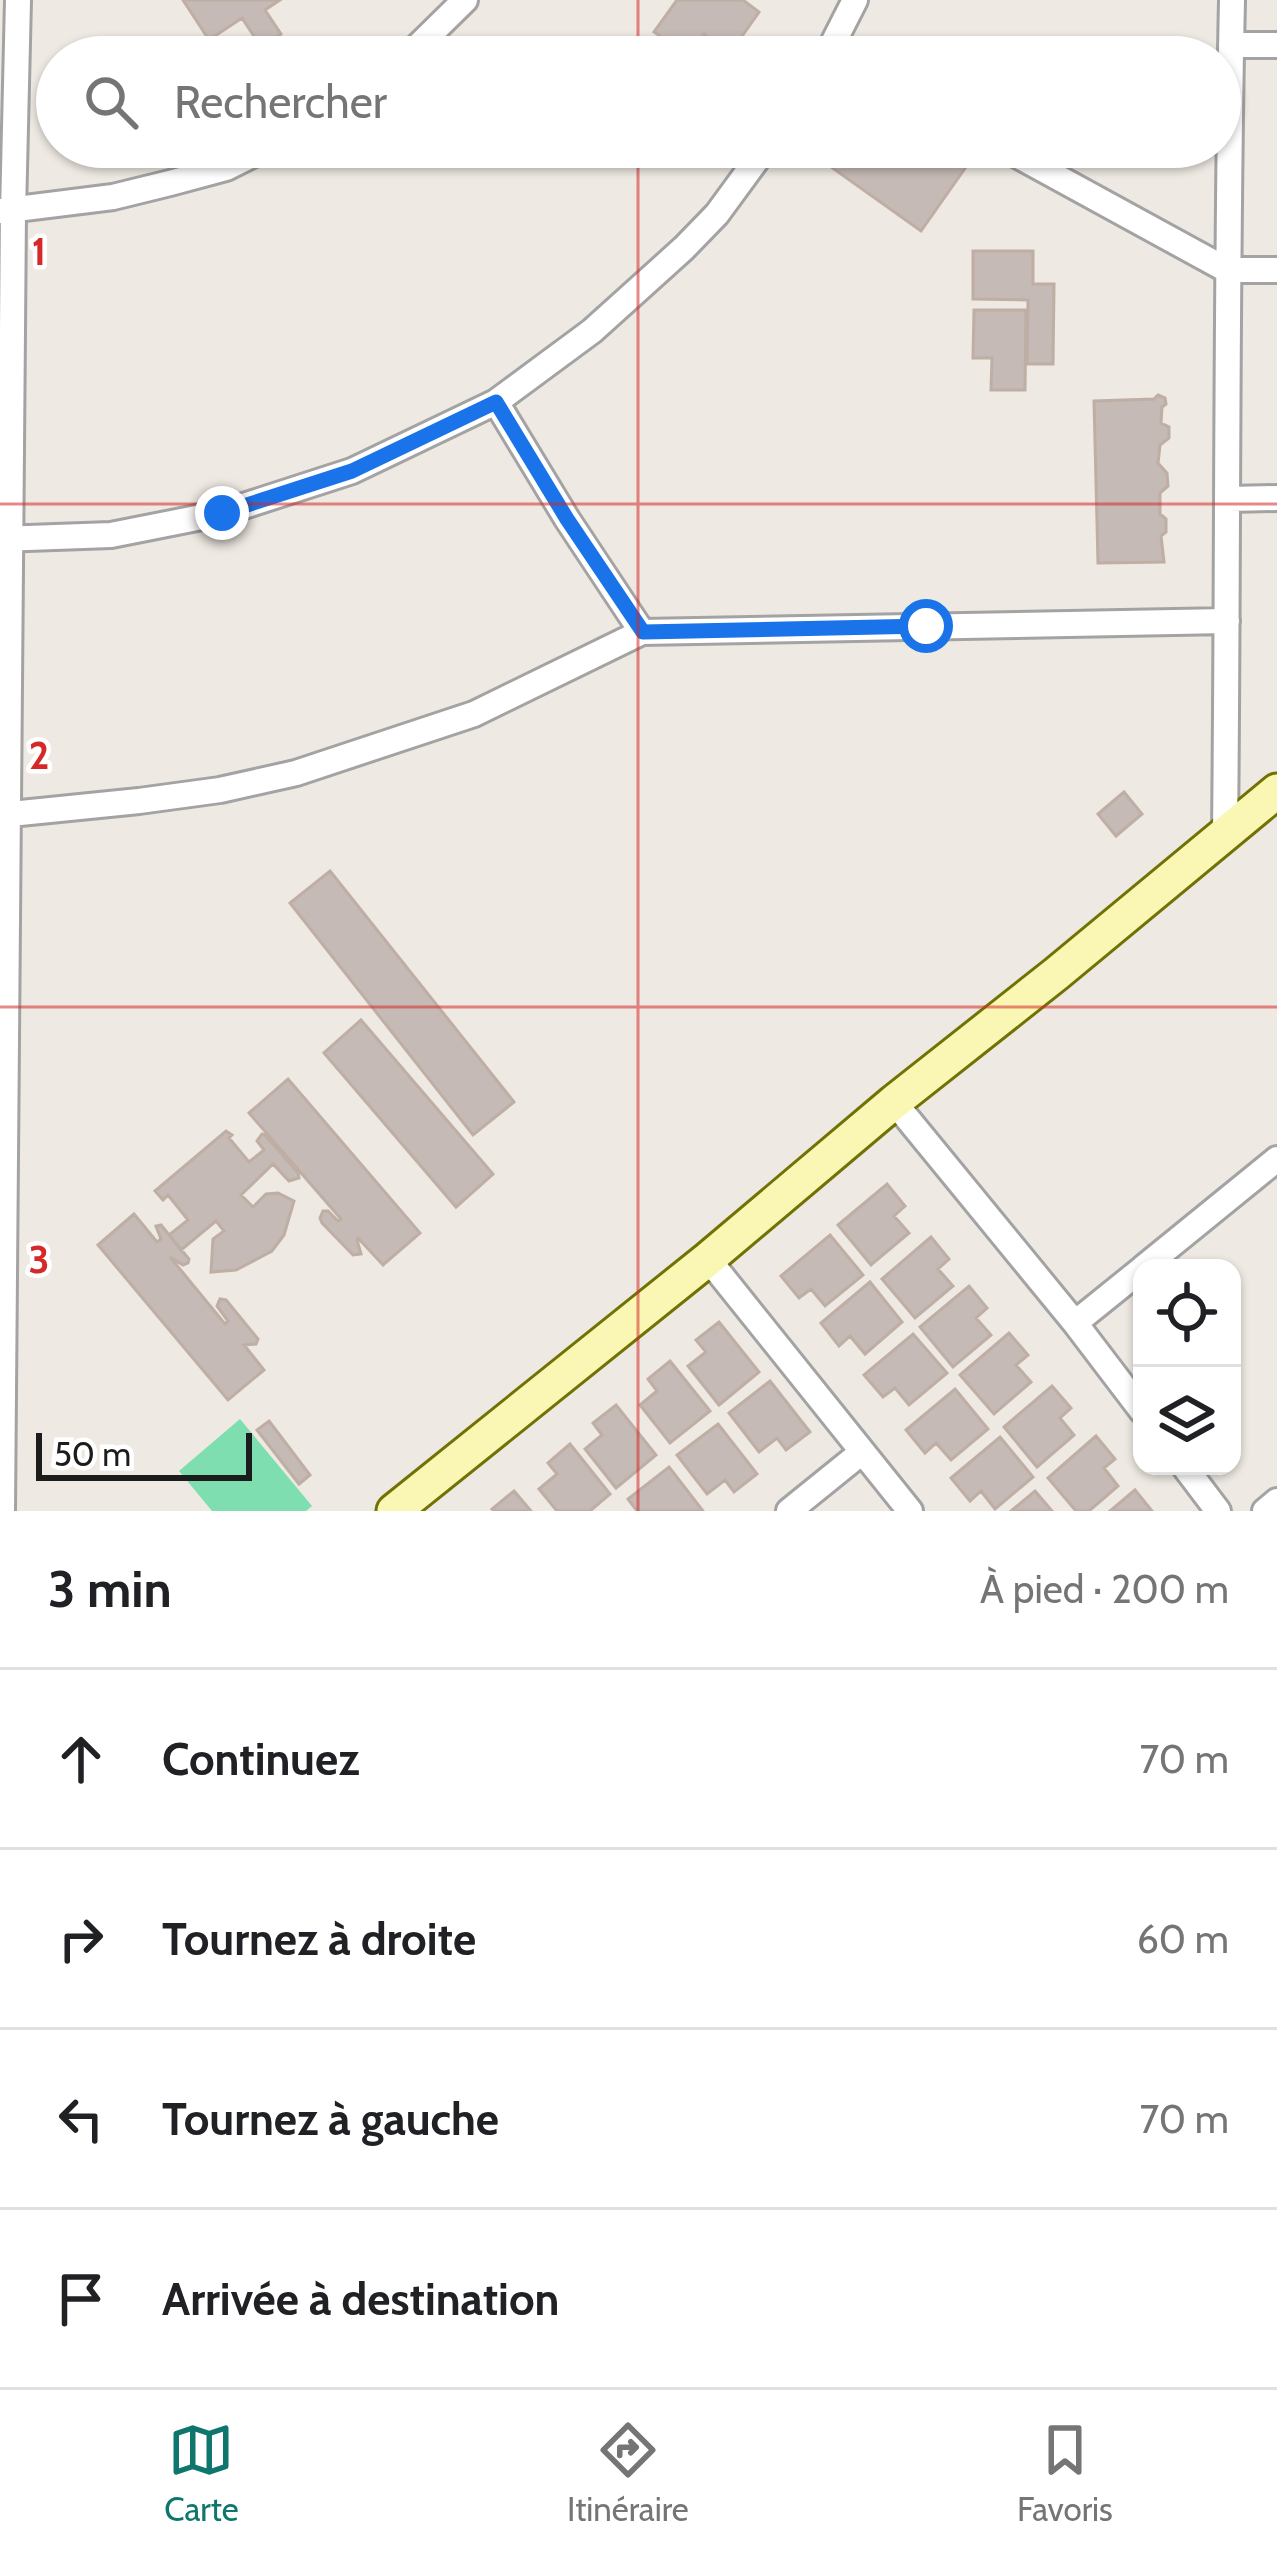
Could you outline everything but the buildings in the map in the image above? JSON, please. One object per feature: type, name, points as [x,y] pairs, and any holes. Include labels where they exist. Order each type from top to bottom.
[{"type":"main road","points":[[394,1511],[1277,791]]},
{"type":"street","points":[[2,1511],[7,212],[18,0]]},
{"type":"street","points":[[428,36],[465,0]]},
{"type":"street","points":[[839,36],[855,0]]},
{"type":"street","points":[[1231,36],[1232,0]]},
{"type":"street","points":[[1241,45],[1277,45]]},
{"type":"street","points":[[7,212],[113,197],[226,168]]},
{"type":"street","points":[[5,539],[111,535],[222,513],[352,471],[496,402],[592,331],[684,248],[751,168]]},
{"type":"street","points":[[1040,168],[1227,270],[1277,271]]},
{"type":"street","points":[[1225,834],[1229,168]]},
{"type":"street","points":[[496,402],[643,632]]},
{"type":"street","points":[[1229,499],[1277,498]]},
{"type":"street","points":[[4,815],[200,793],[296,773],[474,714],[643,632],[1227,621]]},
{"type":"street","points":[[894,1102],[1133,1399]]},
{"type":"street","points":[[1154,1259],[1277,1160]]},
{"type":"street","points":[[708,1259],[910,1511]]},
{"type":"street","points":[[1075,1323],[1133,1276]]},
{"type":"street","points":[[789,1511],[862,1452]]},
{"type":"street","points":[[1191,1475],[1218,1511]]},
{"type":"street","points":[[1265,1511],[1277,1501]]},
{"type":"green space","points":[[240,1419],[312,1506],[306,1511],[212,1511],[179,1471]]},
{"type":"route","points":[[222,513],[352,471],[496,402],[643,632],[926,626]]}]
